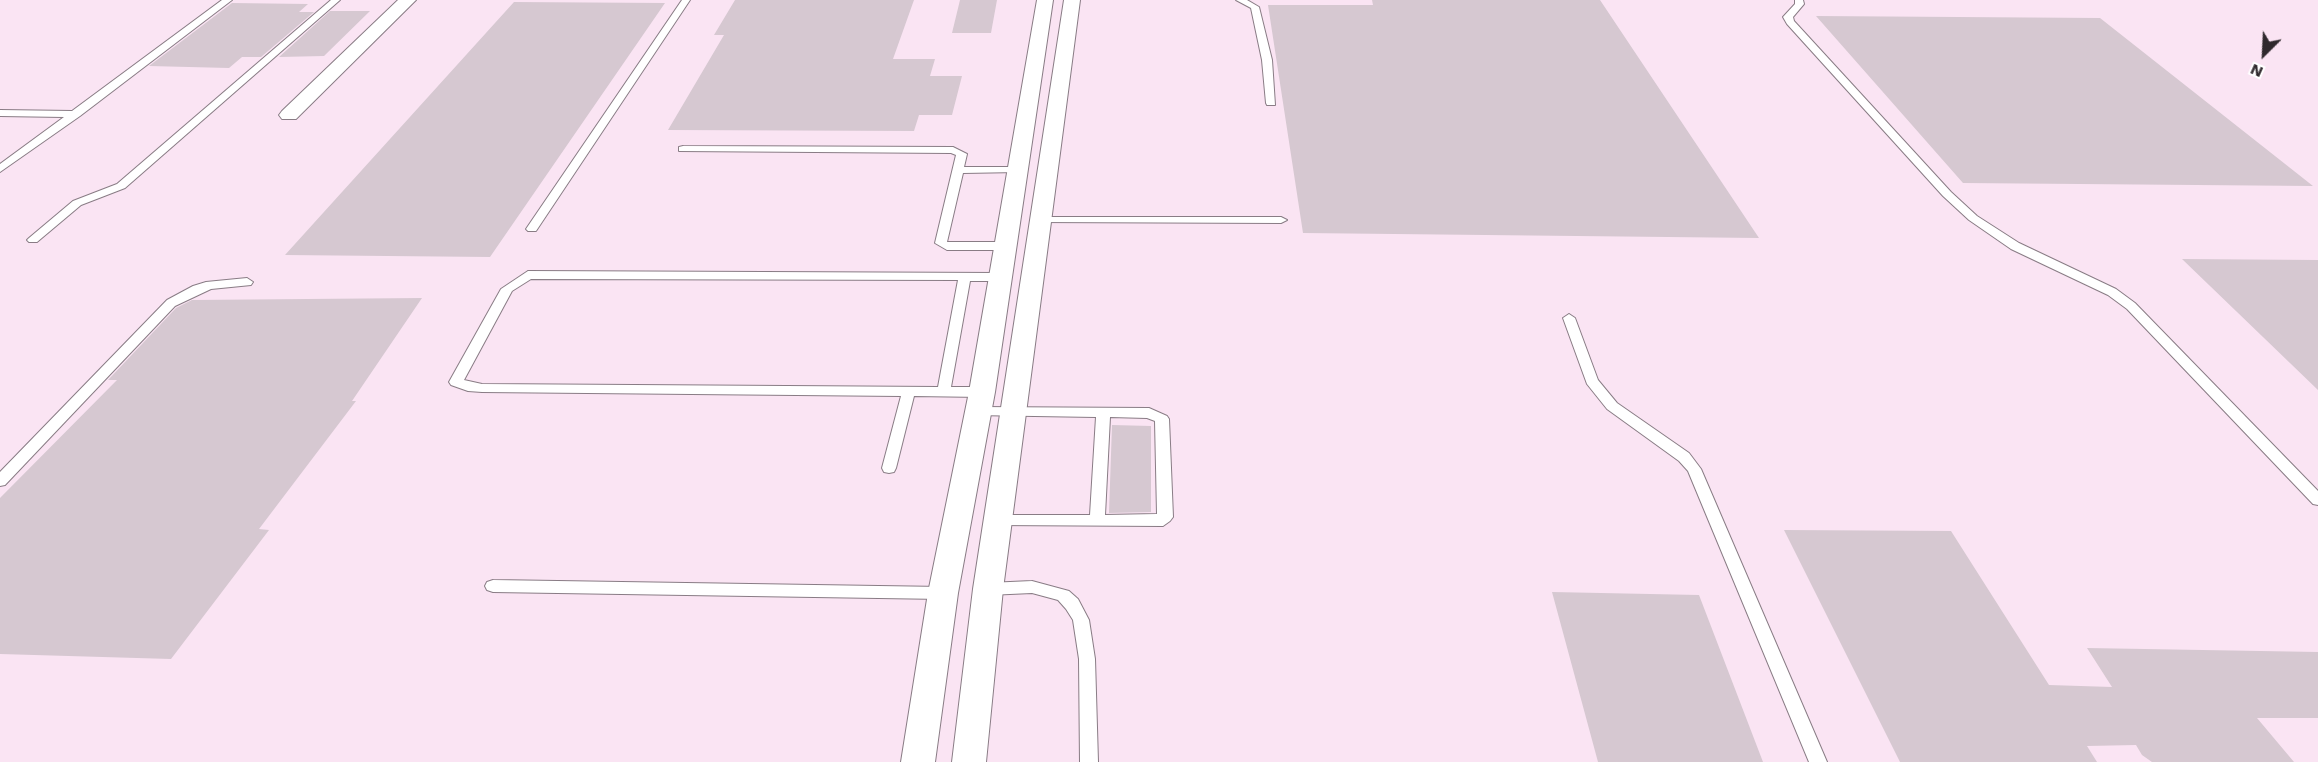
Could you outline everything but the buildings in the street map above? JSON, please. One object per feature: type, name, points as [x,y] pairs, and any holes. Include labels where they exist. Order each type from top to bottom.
[{"type":"street","points":[[289,115],[408,0]]},
{"type":"street","points":[[918,762],[944,593],[980,402],[999,277],[1019,169],[1045,0]]},
{"type":"street","points":[[969,762],[988,589],[1072,0]]},
{"type":"street","points":[[1037,56],[1065,56]]},
{"type":"lane","points":[[0,169],[228,0]]},
{"type":"lane","points":[[33,240],[77,203],[121,186],[336,0]]},
{"type":"lane","points":[[532,229],[686,0]]},
{"type":"lane","points":[[1239,0],[1255,7],[1258,16],[1267,60],[1271,103]]},
{"type":"lane","points":[[1799,0],[1800,4],[1788,17],[1790,22],[1947,194],[1972,218],[2015,246],[2102,287],[2132,306],[2318,500]]},
{"type":"lane","points":[[0,113],[76,114]]},
{"type":"lane","points":[[683,149],[953,150],[962,154],[941,243],[947,246],[1005,246]]},
{"type":"lane","points":[[959,170],[1019,169]]},
{"type":"lane","points":[[1040,220],[1281,220]]},
{"type":"lane","points":[[998,521],[1159,522],[1165,517],[1162,419],[1149,414],[1014,412],[944,391],[482,388],[468,387],[456,382],[507,289],[528,275],[999,277]]},
{"type":"lane","points":[[944,391],[965,277]]},
{"type":"lane","points":[[0,481],[171,303],[197,289],[247,282]]},
{"type":"lane","points":[[1569,318],[1592,381],[1611,406],[1684,457],[1694,469],[1818,762]]},
{"type":"lane","points":[[889,468],[909,390]]},
{"type":"lane","points":[[1097,520],[1103,412]]},
{"type":"lane","points":[[493,586],[944,593]]},
{"type":"lane","points":[[988,589],[1032,587],[1063,596],[1072,604],[1081,620],[1087,659],[1089,762]]},
{"type":"shaded area","points":[[0,0],[2318,0],[2318,762],[0,762]]}]
